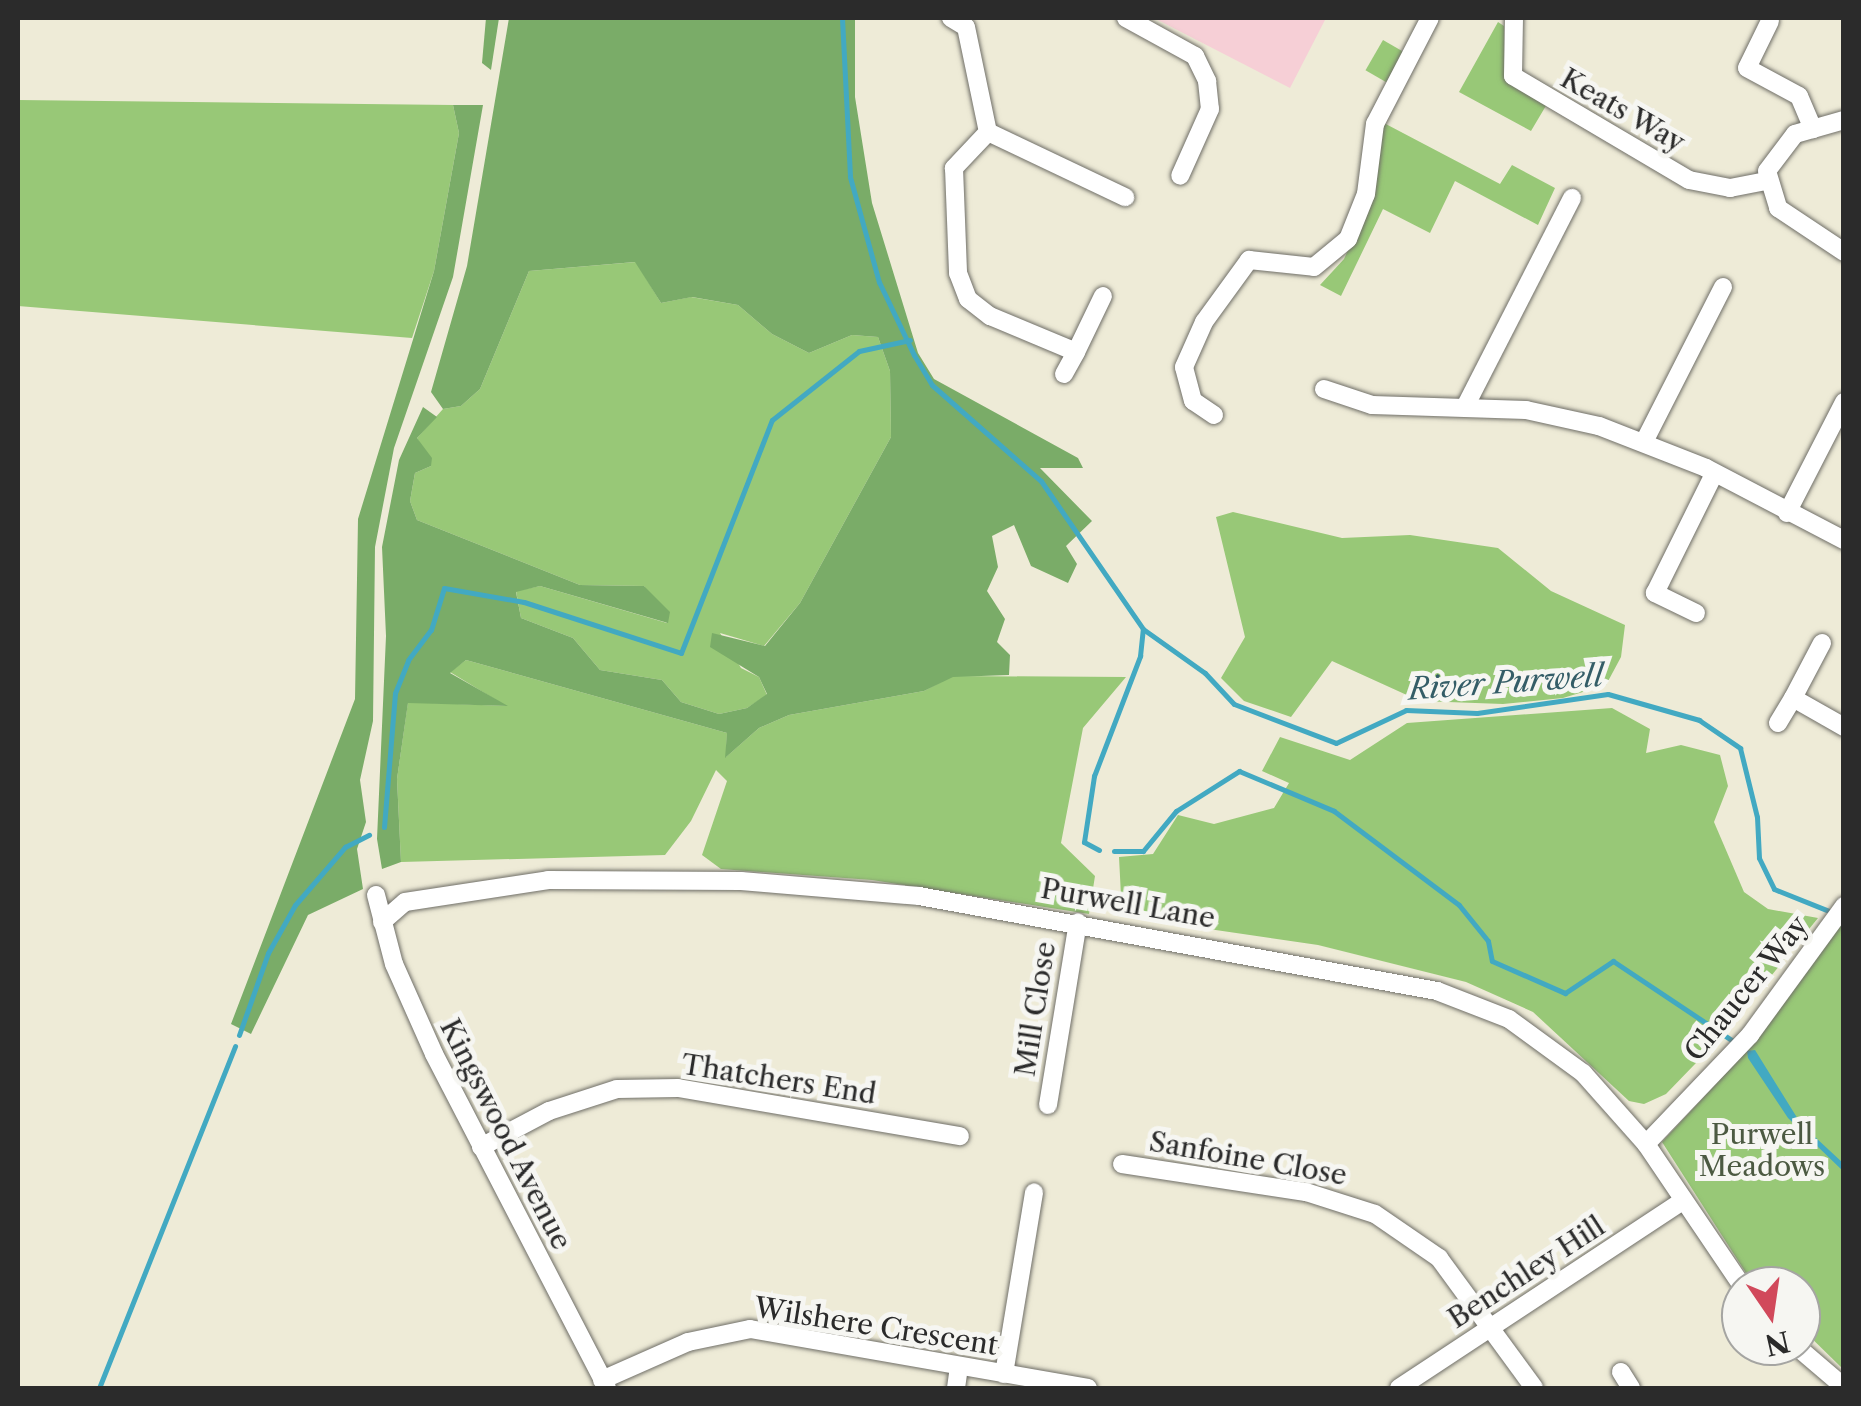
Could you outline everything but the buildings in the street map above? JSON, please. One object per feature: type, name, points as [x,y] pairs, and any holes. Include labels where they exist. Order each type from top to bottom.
[{"type":"street","points":[[1126,18],[1195,56],[1206,81],[1210,110],[1180,176]]},
{"type":"street","points":[[1214,416],[1194,401],[1184,367],[1204,322],[1249,260],[1314,267],[1348,239],[1366,194],[1375,124],[1430,18]]},
{"type":"street","name":"Keats Way","points":[[1508,20],[1512,76],[1536,91],[1690,180],[1730,188],[1767,181]]},
{"type":"street","points":[[966,21],[988,132]]},
{"type":"street","points":[[1770,21],[1747,68],[1799,96],[1813,129]]},
{"type":"street","points":[[1844,120],[1784,141],[1767,181],[1786,215],[1844,252]]},
{"type":"street","points":[[988,132],[1124,197]]},
{"type":"street","points":[[988,132],[954,168],[958,273],[968,299],[990,316],[1076,352]]},
{"type":"street","points":[[1465,406],[1572,198]]},
{"type":"street","points":[[1644,442],[1722,286]]},
{"type":"street","points":[[1064,374],[1103,296]]},
{"type":"street","points":[[1324,388],[1372,406],[1465,406],[1555,415],[1644,442],[1844,540]]},
{"type":"street","points":[[1787,512],[1844,402]]},
{"type":"street","points":[[1696,613],[1655,593],[1714,474]]},
{"type":"street","points":[[1778,723],[1822,643]]},
{"type":"street","points":[[1793,698],[1844,727]]},
{"type":"street","name":"Purwell Lane","points":[[382,922],[405,902],[586,878],[741,881],[919,896],[1078,922],[1474,1003],[1548,1043],[1646,1144],[1728,1266]]},
{"type":"street","name":"Kingswood Avenue","points":[[376,896],[402,982],[481,1147],[605,1384]]},
{"type":"street","name":"Chaucer Way","points":[[1646,1144],[1750,1035],[1839,913]]},
{"type":"street","name":"Mill Close","points":[[1048,1105],[1078,922]]},
{"type":"street","name":"Thatchers End","points":[[481,1147],[549,1111],[617,1089],[648,1088],[678,1088],[960,1136]]},
{"type":"street","name":"Sanfoine Close","points":[[1122,1164],[1348,1201],[1439,1258],[1534,1388]]},
{"type":"street","points":[[1004,1374],[1034,1192]]},
{"type":"street","name":"Benchley Hill","points":[[1399,1388],[1683,1202]]},
{"type":"street","name":"Wilshere Crescent","points":[[605,1384],[688,1342],[750,1329],[1088,1388]]},
{"type":"street","points":[[956,1388],[959,1366]]},
{"type":"street","points":[[1820,1366],[1844,1386]]},
{"type":"shaded area","points":[[1154,18],[1326,18],[1290,88]]},
{"type":"green space","points":[[486,18],[499,18],[491,70],[482,63]]},
{"type":"green space","points":[[509,18],[855,18],[855,97],[872,203],[918,353],[934,379],[1078,458],[1083,468],[1040,468],[1092,521],[1066,546],[1077,564],[1068,583],[1031,566],[1014,525],[992,536],[998,567],[987,591],[1005,619],[997,642],[1010,655],[1009,675],[953,677],[924,691],[789,715],[759,728],[725,758],[727,733],[466,660],[450,673],[508,706],[408,703],[397,779],[401,862],[382,869],[377,839],[386,636],[382,547],[399,460],[423,407],[437,417],[417,438],[432,458],[431,466],[415,473],[410,501],[417,520],[580,585],[644,586],[670,612],[668,623],[540,586],[516,592],[521,618],[573,638],[600,670],[662,680],[681,702],[719,714],[747,708],[767,694],[759,677],[710,647],[712,633],[765,646],[800,603],[891,437],[890,371],[878,337],[852,335],[809,353],[772,334],[738,305],[692,297],[661,303],[635,262],[529,271],[480,389],[461,406],[443,409],[431,392],[467,266]]},
{"type":"green space","points":[[1498,22],[1504,26],[1506,79],[1547,104],[1531,131],[1459,92]]},
{"type":"green space","points":[[1383,40],[1404,52],[1386,82],[1366,70]]},
{"type":"green space","points":[[18,100],[453,105],[459,133],[434,271],[412,338],[18,306]]},
{"type":"green space","points":[[453,105],[483,105],[453,277],[394,448],[375,547],[373,721],[360,780],[366,822],[357,849],[363,889],[308,915],[251,1034],[231,1024],[355,699],[358,519],[434,271],[459,133]]},
{"type":"green space","points":[[1382,122],[1500,184],[1512,165],[1555,188],[1538,225],[1455,181],[1430,233],[1383,209],[1341,296],[1320,285],[1344,259],[1373,196]]},
{"type":"green space","points":[[636,262],[661,303],[691,297],[738,305],[772,334],[809,353],[852,335],[878,337],[890,371],[891,437],[800,603],[764,646],[720,633],[741,668],[759,677],[767,695],[747,708],[719,714],[681,702],[662,680],[600,670],[573,638],[521,618],[516,591],[540,586],[667,623],[644,586],[580,585],[417,520],[410,501],[415,473],[431,466],[417,438],[443,409],[461,406],[480,389],[529,271]]},
{"type":"green space","points":[[1233,512],[1342,538],[1410,535],[1498,548],[1551,591],[1625,625],[1621,657],[1606,685],[1563,698],[1503,704],[1420,701],[1332,661],[1291,717],[1244,701],[1221,678],[1245,637],[1216,517]]},
{"type":"green space","points":[[466,660],[727,733],[726,757],[759,728],[789,715],[924,691],[953,676],[1126,677],[1083,728],[1061,843],[1095,876],[1089,914],[872,880],[721,869],[702,855],[727,781],[716,770],[691,821],[665,855],[401,862],[397,779],[408,702],[506,706],[450,672]]},
{"type":"green space","points":[[1612,708],[1650,729],[1646,753],[1681,745],[1720,755],[1728,786],[1714,822],[1744,892],[1768,909],[1818,918],[1724,1034],[1666,1094],[1644,1104],[1629,1101],[1533,1012],[1466,982],[1318,945],[1161,922],[1121,896],[1119,857],[1153,854],[1178,815],[1214,824],[1274,808],[1289,783],[1262,771],[1280,737],[1350,760],[1407,723]]},
{"type":"green space","name":"Purwell Meadows","points":[[1843,922],[1843,1369],[1821,1348],[1821,1266],[1742,1266],[1662,1142],[1755,1042]]},
{"type":"water","points":[[1755,1050],[1801,1124],[1843,1163],[1843,1171],[1788,1118],[1748,1058],[1747,1051]]},
{"type":"waterway","name":"River Purwell","points":[[842,18],[850,177],[879,282],[914,355],[932,385],[1041,481],[1143,629],[1205,673],[1234,704],[1336,743],[1406,710],[1477,713],[1608,694],[1699,720],[1740,748],[1757,817],[1759,858],[1774,889],[1834,913]]},
{"type":"waterway","points":[[384,827],[395,693],[408,660],[431,630],[444,588],[524,602],[681,653],[772,420],[859,351],[910,340]]},
{"type":"waterway","name":"River Purwell","points":[[1099,850],[1084,842],[1094,776],[1140,656],[1143,629]]},
{"type":"waterway","name":"River Purwell","points":[[1114,851],[1143,851],[1176,811],[1239,771],[1334,811],[1459,905],[1488,941],[1492,961],[1565,993],[1613,961],[1736,1043]]},
{"type":"waterway","points":[[239,1035],[268,953],[295,905],[345,847],[369,835]]},
{"type":"waterway","points":[[99,1388],[235,1046]]}]
